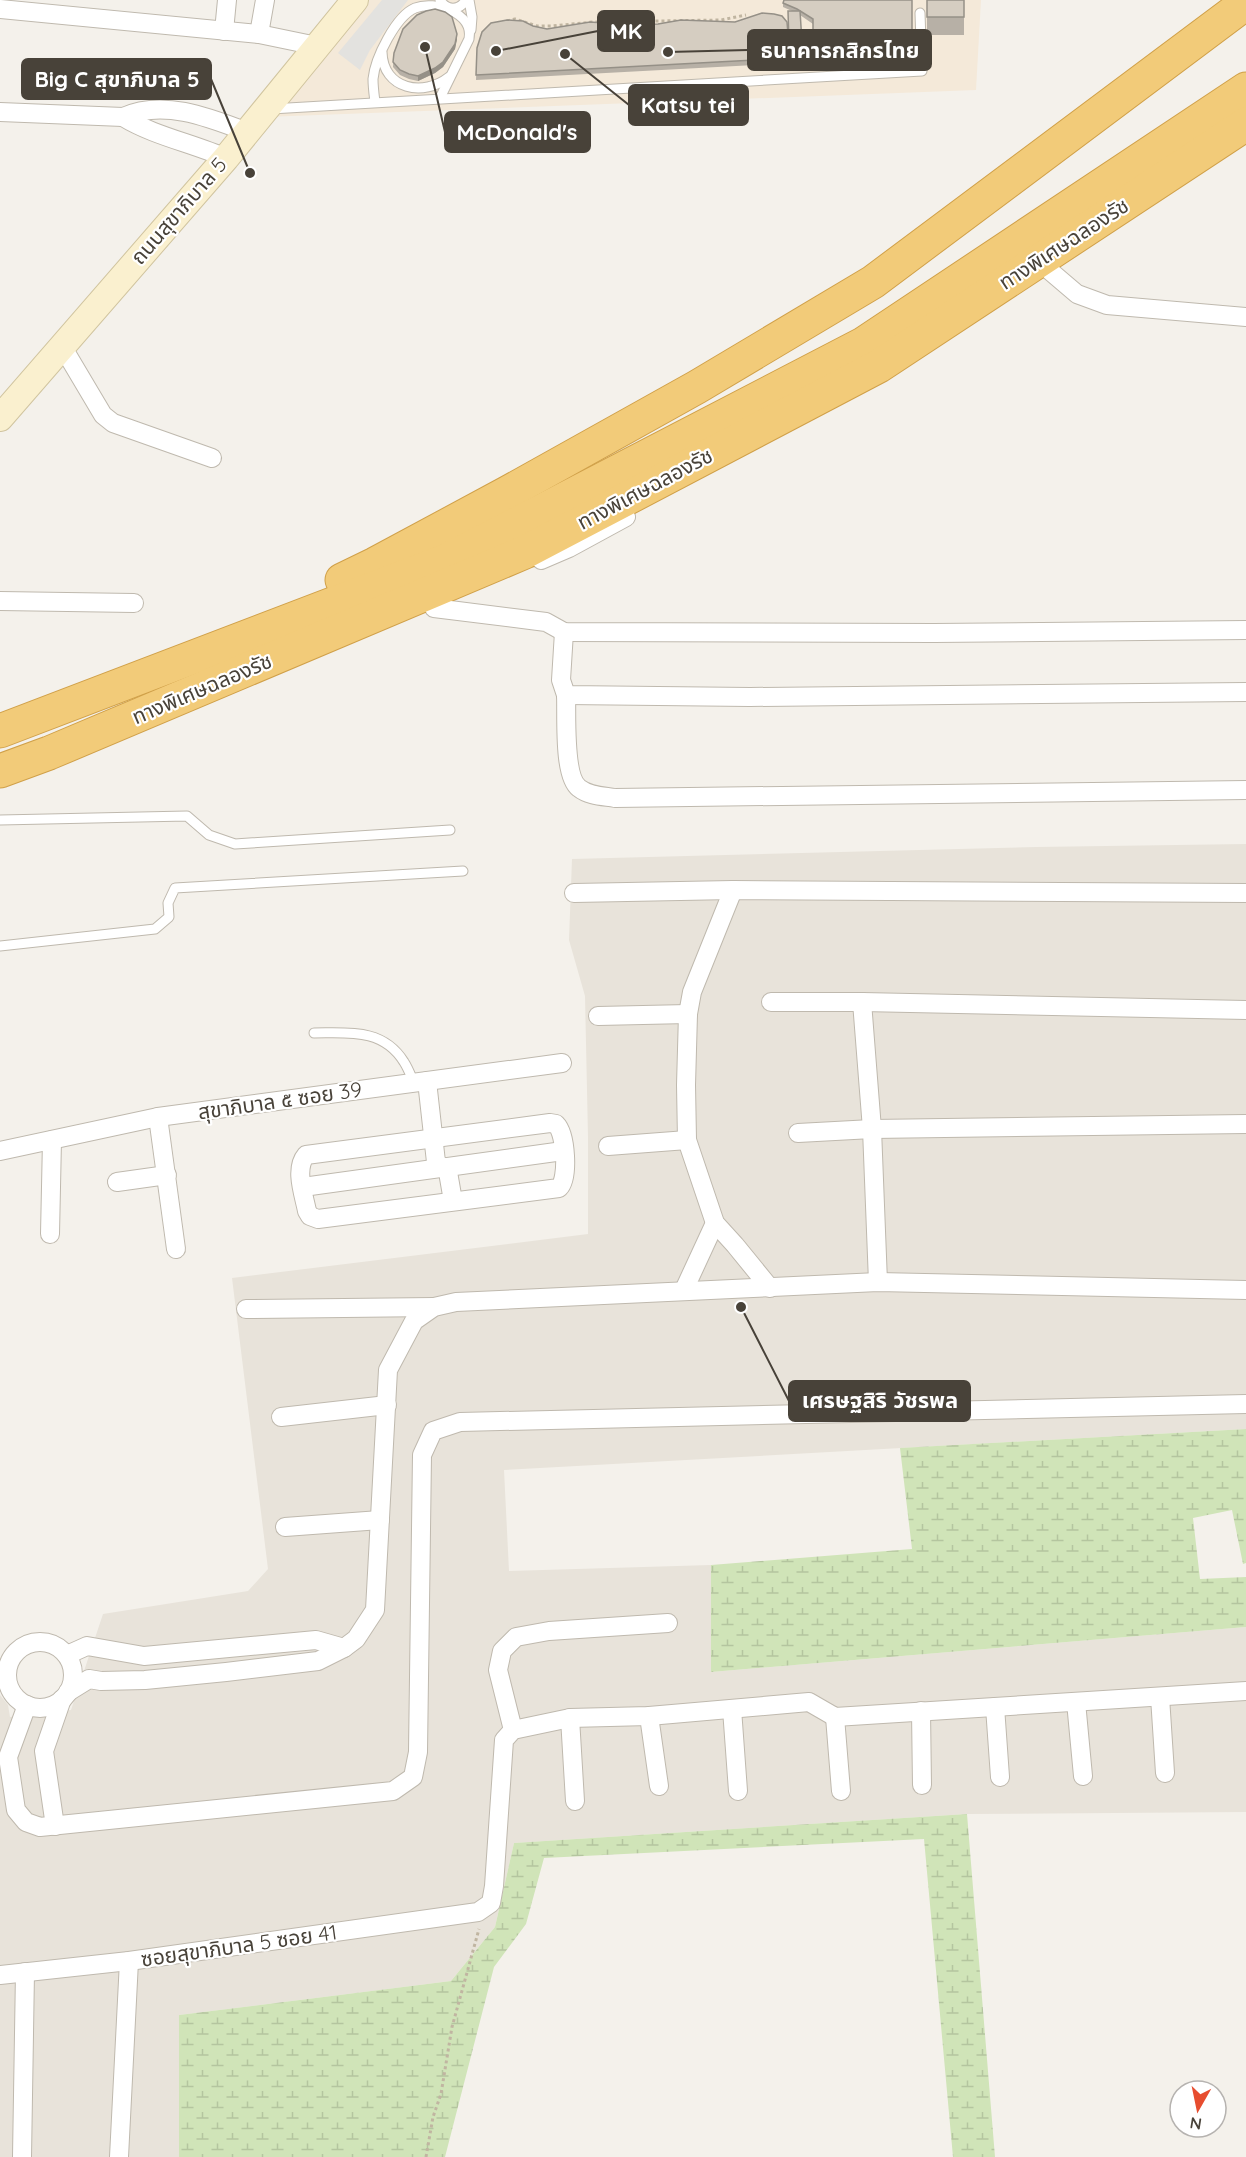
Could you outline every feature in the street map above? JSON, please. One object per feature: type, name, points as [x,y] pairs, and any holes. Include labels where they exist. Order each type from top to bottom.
[{"type":"highway","points":[[113,688],[375,564],[707,381],[873,282],[1246,3]]},
{"type":"highway","name":"ทางพิเศษฉลองรัช","points":[[0,731],[445,561],[863,344],[1246,89]]},
{"type":"highway","name":"ทางพิเศษฉลองรัช","points":[[0,771],[49,753],[525,552],[879,366],[1246,124]]},
{"type":"main road","name":"ถนนสุขาภิบาล 5","points":[[0,418],[226,158],[355,0]]},
{"type":"street","points":[[224,31],[227,0]]},
{"type":"street","points":[[259,34],[265,0]]},
{"type":"street","points":[[0,9],[259,34],[317,46]]},
{"type":"street","points":[[0,112],[123,117],[136,111],[171,109],[213,119],[247,132]]},
{"type":"street","points":[[123,117],[138,126],[202,147],[226,158]]},
{"type":"street","points":[[0,787],[434,608],[569,548],[876,382],[1050,271],[1246,139]]},
{"type":"street","points":[[1050,271],[1077,294],[1107,305],[1246,317]]},
{"type":"street","points":[[62,346],[103,415],[113,423],[212,458]]},
{"type":"street","points":[[0,601],[134,603]]},
{"type":"street","points":[[434,608],[546,622],[564,632],[934,633],[1246,630]]},
{"type":"street","points":[[564,632],[561,680],[566,695],[568,765],[571,780],[578,788],[589,793],[615,798],[1246,790]]},
{"type":"street","points":[[566,695],[750,697],[1246,692]]},
{"type":"street","points":[[733,891],[692,992],[688,1014],[687,1140],[715,1223],[771,1288]]},
{"type":"street","points":[[574,893],[733,891],[1246,893]]},
{"type":"street","points":[[771,1002],[1246,1010]]},
{"type":"street","points":[[862,1002],[872,1129],[878,1282]]},
{"type":"street","points":[[598,1016],[688,1014]]},
{"type":"street","name":"สุขาภิบาล ๕ ซอย 39","points":[[0,1151],[158,1117],[562,1062]]},
{"type":"street","points":[[421,1082],[434,1138],[436,1162],[448,1172],[453,1201]]},
{"type":"street","points":[[158,1117],[176,1249]]},
{"type":"street","points":[[550,1123],[559,1127],[566,1170],[563,1184],[559,1188],[318,1220],[310,1216],[307,1211],[300,1169],[302,1159],[306,1155],[434,1138],[550,1123]]},
{"type":"street","points":[[798,1133],[872,1129],[1246,1124]]},
{"type":"street","points":[[50,1234],[52,1140]]},
{"type":"street","points":[[608,1146],[687,1140]]},
{"type":"street","points":[[303,1187],[564,1151]]},
{"type":"street","points":[[117,1182],[167,1175]]},
{"type":"street","points":[[684,1290],[700,1250],[715,1223]]},
{"type":"street","points":[[246,1309],[434,1307],[456,1302],[878,1282],[1246,1290]]},
{"type":"street","points":[[55,1826],[44,1751],[65,1696],[73,1674],[72,1665],[67,1655],[54,1645],[35,1642],[6,1656],[7,1675],[4,1683],[27,1705],[45,1707],[65,1696],[89,1679],[145,1680],[318,1660],[344,1648],[356,1639],[375,1610],[388,1370],[414,1322],[434,1307]]},
{"type":"street","points":[[27,1705],[8,1757],[16,1810],[26,1822],[40,1827],[393,1791],[413,1777],[418,1752],[422,1455],[433,1431],[460,1422],[1246,1404]]},
{"type":"street","points":[[281,1417],[387,1405]]},
{"type":"street","points":[[285,1527],[380,1520]]},
{"type":"street","points":[[513,1730],[498,1670],[502,1651],[516,1637],[549,1631],[668,1623]]},
{"type":"street","points":[[67,1655],[87,1646],[144,1656],[316,1640],[344,1648]]},
{"type":"street","points":[[222,1648],[226,1672]]},
{"type":"street","points":[[144,1656],[145,1680]]},
{"type":"street","points":[[478,1912],[491,1903],[504,1740],[513,1730],[570,1718],[649,1716],[809,1702],[835,1717],[1246,1691]]},
{"type":"street","points":[[1160,1697],[1165,1773]]},
{"type":"street","points":[[1076,1702],[1083,1776]]},
{"type":"street","points":[[995,1707],[1000,1777]]},
{"type":"street","points":[[732,1709],[738,1791]]},
{"type":"street","points":[[921,1711],[921,1785]]},
{"type":"street","points":[[649,1716],[659,1786]]},
{"type":"street","points":[[835,1717],[841,1791]]},
{"type":"street","points":[[570,1718],[575,1801]]},
{"type":"street","name":"ซอยสุขาภิบาล 5 ซอย 41","points":[[0,1975],[129,1961],[478,1912]]},
{"type":"street","points":[[119,2157],[129,1961]]},
{"type":"street","points":[[22,2157],[25,1972]]},
{"type":"lane","points":[[440,0],[452,9],[478,0]]},
{"type":"lane","points":[[440,98],[470,34],[468,3]]},
{"type":"lane","points":[[375,102],[373,78],[382,51],[404,17],[417,7],[425,5],[443,7],[457,14],[468,25],[470,34]]},
{"type":"lane","points":[[265,110],[922,71],[920,13]]},
{"type":"lane","points":[[382,51],[389,74],[405,86],[432,87],[451,76]]},
{"type":"lane","points":[[0,820],[187,816],[209,835],[235,844],[450,830]]},
{"type":"lane","points":[[0,946],[155,929],[169,917],[168,903],[175,888],[464,871]]},
{"type":"lane","points":[[314,1033],[361,1033],[386,1043],[404,1060],[421,1082]]},
{"type":"path","points":[[499,22],[515,19],[537,26],[552,26],[593,22],[721,20],[746,15]]},
{"type":"path","points":[[426,2157],[433,2118],[441,2094],[452,2027],[480,1923],[478,1912]]},
{"type":"shaded area","points":[[359,0],[981,0],[976,90],[265,117]]},
{"type":"shaded area","points":[[382,0],[408,0],[370,50],[360,70],[338,53]]},
{"type":"shaded area","points":[[1246,844],[1246,1429],[504,1470],[509,1571],[711,1565],[711,1672],[1246,1627],[1246,1812],[967,1814],[514,1843],[495,1927],[451,1981],[179,2015],[179,2157],[0,2157],[0,1695],[8,1705],[10,1717],[71,1710],[103,1614],[248,1591],[268,1569],[232,1278],[588,1234],[585,996],[569,940],[572,859]]},
{"type":"green space","points":[[1246,1429],[1246,1563],[1243,1564],[1232,1510],[1193,1518],[1200,1579],[1246,1577],[1246,1627],[711,1672],[711,1565],[912,1549],[900,1448]]},
{"type":"green space","points":[[967,1814],[995,2157],[953,2157],[924,1839],[544,1858],[526,1924],[494,1967],[445,2157],[179,2157],[179,2015],[451,1981],[495,1927],[514,1843]]},
{"type":"building","points":[[784,0],[912,0],[912,47],[813,47],[813,19],[783,3]]},
{"type":"building","points":[[927,0],[964,0],[964,17],[927,17]]},
{"type":"building","points":[[435,9],[452,17],[457,34],[455,44],[443,62],[435,68],[418,76],[400,70],[393,62],[403,29],[417,15]]},
{"type":"building","points":[[788,11],[800,11],[802,42],[789,43]]},
{"type":"building","points":[[762,13],[782,16],[787,22],[790,58],[476,75],[477,48],[482,32],[491,23],[507,20],[523,21],[547,29],[590,22],[633,25],[681,20],[735,22]]},
{"type":"place","name":"McDonald's","points":[[425,47]]},
{"type":"place","name":"MK","points":[[496,51]]},
{"type":"place","name":"ธนาคารกสิกรไทย","points":[[668,52]]},
{"type":"place","name":"Katsu tei","points":[[565,54]]},
{"type":"place","name":"Big C สุขาภิบาล 5","points":[[250,173]]},
{"type":"place","name":"เศรษฐสิริ วัชรพล","points":[[741,1307]]}]
